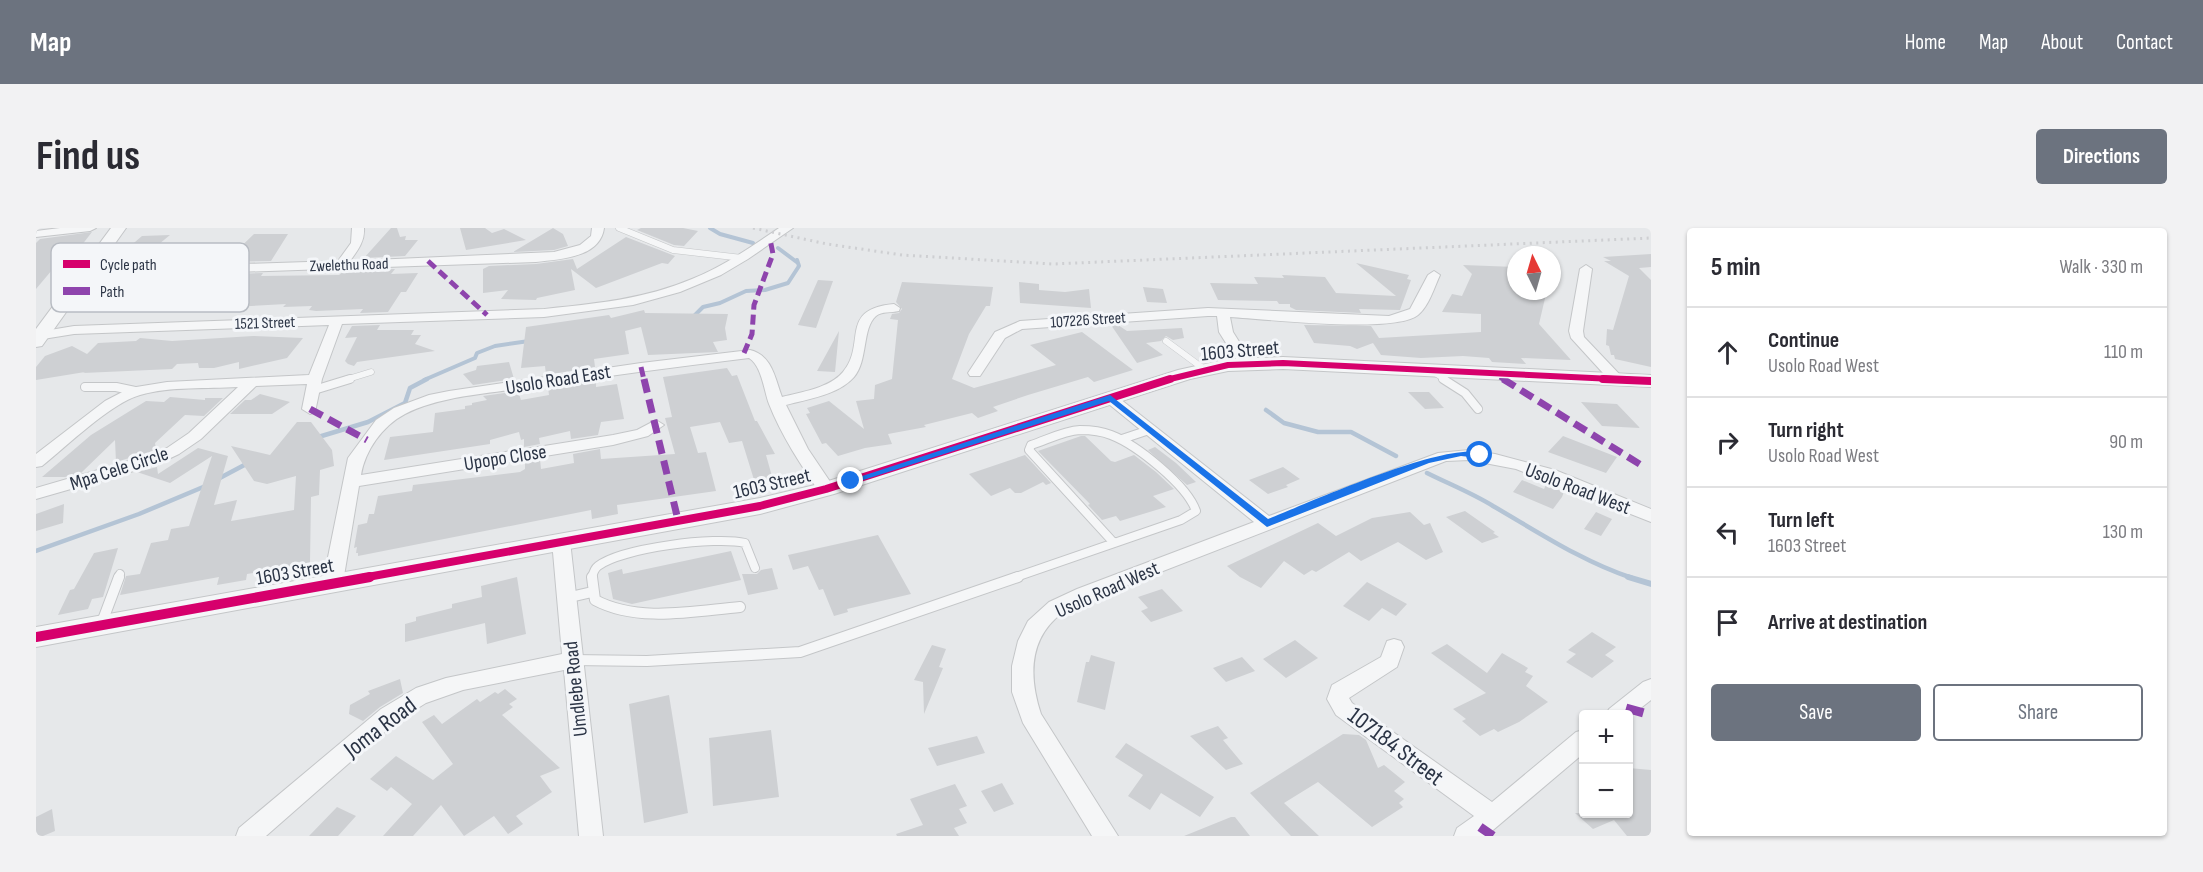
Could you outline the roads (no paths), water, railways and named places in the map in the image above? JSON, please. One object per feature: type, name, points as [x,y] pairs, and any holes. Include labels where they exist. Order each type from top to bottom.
[{"type":"street","points":[[36,234],[90,228]]},
{"type":"street","points":[[107,243],[118,228]]},
{"type":"street","points":[[342,264],[357,243],[358,228]]},
{"type":"street","name":"Zwelethu Road","points":[[249,267],[558,256],[576,252],[592,244],[598,235],[598,228]]},
{"type":"street","name":"1521 Street","points":[[39,339],[74,330],[544,313],[624,303],[694,283],[742,258],[787,228]]},
{"type":"street","points":[[1586,269],[1576,331],[1578,338],[1618,381]]},
{"type":"street","name":"107226 Street","points":[[975,373],[1000,335],[1020,325],[1194,312],[1374,321],[1404,319],[1417,312],[1434,275]]},
{"type":"street","points":[[776,403],[823,389],[844,378],[852,367],[869,314],[878,308],[894,308]]},
{"type":"street","points":[[39,339],[58,312]]},
{"type":"street","points":[[1223,313],[1226,332],[1246,364]]},
{"type":"street","points":[[310,409],[315,384],[337,320]]},
{"type":"street","name":"Usolo Road East","points":[[333,582],[356,458],[381,423],[399,411],[418,403],[449,395],[744,354],[756,356],[762,360],[776,403],[799,451],[826,489]]},
{"type":"street","name":"1603 Street","points":[[36,637],[760,506],[826,489],[1204,369],[1246,364],[1283,363],[1651,381]]},
{"type":"street","name":"Mpa Cele Circle","points":[[36,494],[152,460],[173,451],[195,436],[249,384]]},
{"type":"street","name":"Mpa Cele Circle","points":[[36,462],[111,404],[135,391],[167,387],[315,384]]},
{"type":"street","points":[[1110,398],[1267,524]]},
{"type":"street","name":"Upopo Close","points":[[352,482],[614,440],[642,433],[656,425]]},
{"type":"street","name":"Usolo Road West","points":[[1106,836],[1031,717],[1023,692],[1023,666],[1028,641],[1035,626],[1056,607],[1427,460],[1461,454],[1480,455],[1532,470],[1651,516]]},
{"type":"street","name":"Umdlebe Road","points":[[561,541],[591,836]]},
{"type":"street","name":"107184 Street","points":[[1394,647],[1390,661],[1377,671],[1340,691],[1338,699],[1344,709],[1493,816]]},
{"type":"street","name":"Joma Road","points":[[248,836],[389,716],[411,701],[428,692],[452,685],[572,660]]},
{"type":"street","points":[[1622,710],[1651,688]]},
{"type":"street","points":[[1467,836],[1579,744]]},
{"type":"lane","points":[[619,228],[673,250],[742,258]]},
{"type":"lane","points":[[1166,341],[1204,369]]},
{"type":"lane","points":[[315,384],[371,372]]},
{"type":"lane","points":[[1434,372],[1446,383],[1471,397],[1478,409]]},
{"type":"lane","points":[[85,387],[116,387],[135,391]]},
{"type":"lane","points":[[572,660],[647,661],[800,652],[1181,520],[1196,511],[1192,501],[1122,439],[1100,431],[1081,430],[1031,446],[1029,450],[1114,543]]},
{"type":"lane","points":[[1122,439],[1149,430]]},
{"type":"lane","points":[[740,607],[645,612],[616,610],[595,600],[592,592],[594,570],[606,561],[691,543],[724,539],[741,541],[748,547],[755,568]]},
{"type":"lane","points":[[101,625],[120,574]]},
{"type":"lane","points":[[566,598],[592,592]]},
{"type":"waterway","points":[[710,228],[720,234],[753,243]]},
{"type":"waterway","points":[[778,248],[798,263]]},
{"type":"waterway","points":[[694,316],[703,307],[720,303],[746,291],[765,290],[788,283],[799,266],[798,263]]},
{"type":"waterway","points":[[424,380],[475,358],[477,353],[495,346],[529,341]]},
{"type":"waterway","points":[[315,438],[368,422],[405,403],[410,388],[427,379]]},
{"type":"waterway","points":[[1266,410],[1284,423],[1318,432],[1351,432],[1396,456]]},
{"type":"waterway","points":[[216,480],[250,462]]},
{"type":"waterway","points":[[1427,473],[1485,501],[1578,555],[1632,578]]},
{"type":"waterway","points":[[36,551],[139,514],[208,485]]},
{"type":"waterway","points":[[1628,577],[1651,584]]},
{"type":"railway","points":[[753,228],[827,244],[902,255],[1053,264],[1651,238]]}]
